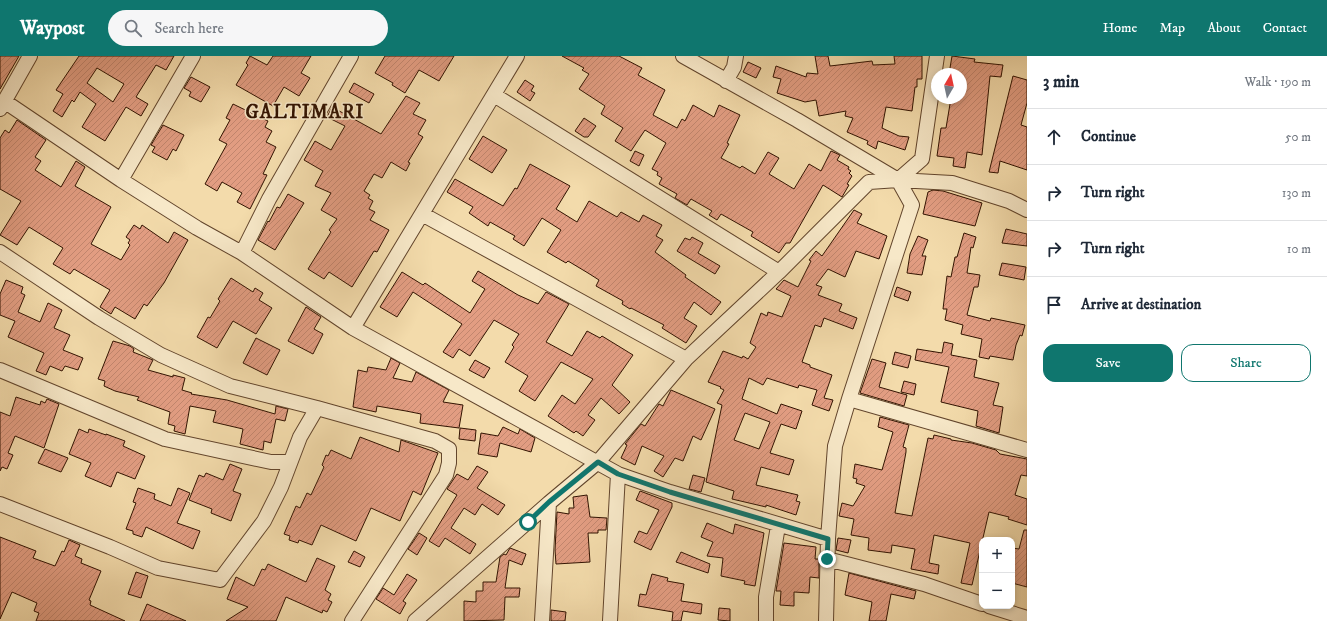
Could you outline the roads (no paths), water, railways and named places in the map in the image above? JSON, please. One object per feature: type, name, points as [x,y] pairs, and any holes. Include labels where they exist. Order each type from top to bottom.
[{"type":"street","points":[[30,56],[2,105],[197,228],[242,253],[353,328],[618,474],[778,526],[828,539]]},
{"type":"street","points":[[121,180],[193,56]]},
{"type":"street","points":[[242,253],[268,199],[351,56]]},
{"type":"street","points":[[353,328],[517,56]]},
{"type":"street","points":[[683,56],[797,120],[898,180],[912,205],[849,398],[836,446],[828,539],[826,621]]},
{"type":"street","points":[[726,81],[734,67],[736,56]]},
{"type":"street","points":[[898,180],[922,159],[937,56]]},
{"type":"street","points":[[494,95],[779,272]]},
{"type":"street","points":[[415,621],[549,502],[598,462],[686,359],[779,272],[869,182],[898,180],[952,183],[1009,201],[1027,210]]},
{"type":"street","points":[[422,214],[686,359]]},
{"type":"street","points":[[0,252],[99,318],[161,355],[230,386],[317,408],[435,441],[449,450],[449,463],[446,475],[352,621]]},
{"type":"street","points":[[0,370],[165,439],[264,461],[290,462]]},
{"type":"street","points":[[849,398],[1027,450]]},
{"type":"street","points":[[0,504],[110,547],[158,568],[220,580],[264,521],[280,487],[300,436],[317,408]]},
{"type":"street","points":[[610,621],[618,474]]},
{"type":"street","points":[[542,621],[549,502]]},
{"type":"street","points":[[766,621],[766,597],[778,526]]},
{"type":"street","points":[[827,559],[924,584],[979,603]]},
{"type":"street","points":[[998,609],[1027,618]]},
{"type":"district","name":"GALTIMARI","points":[[305,112]]}]
